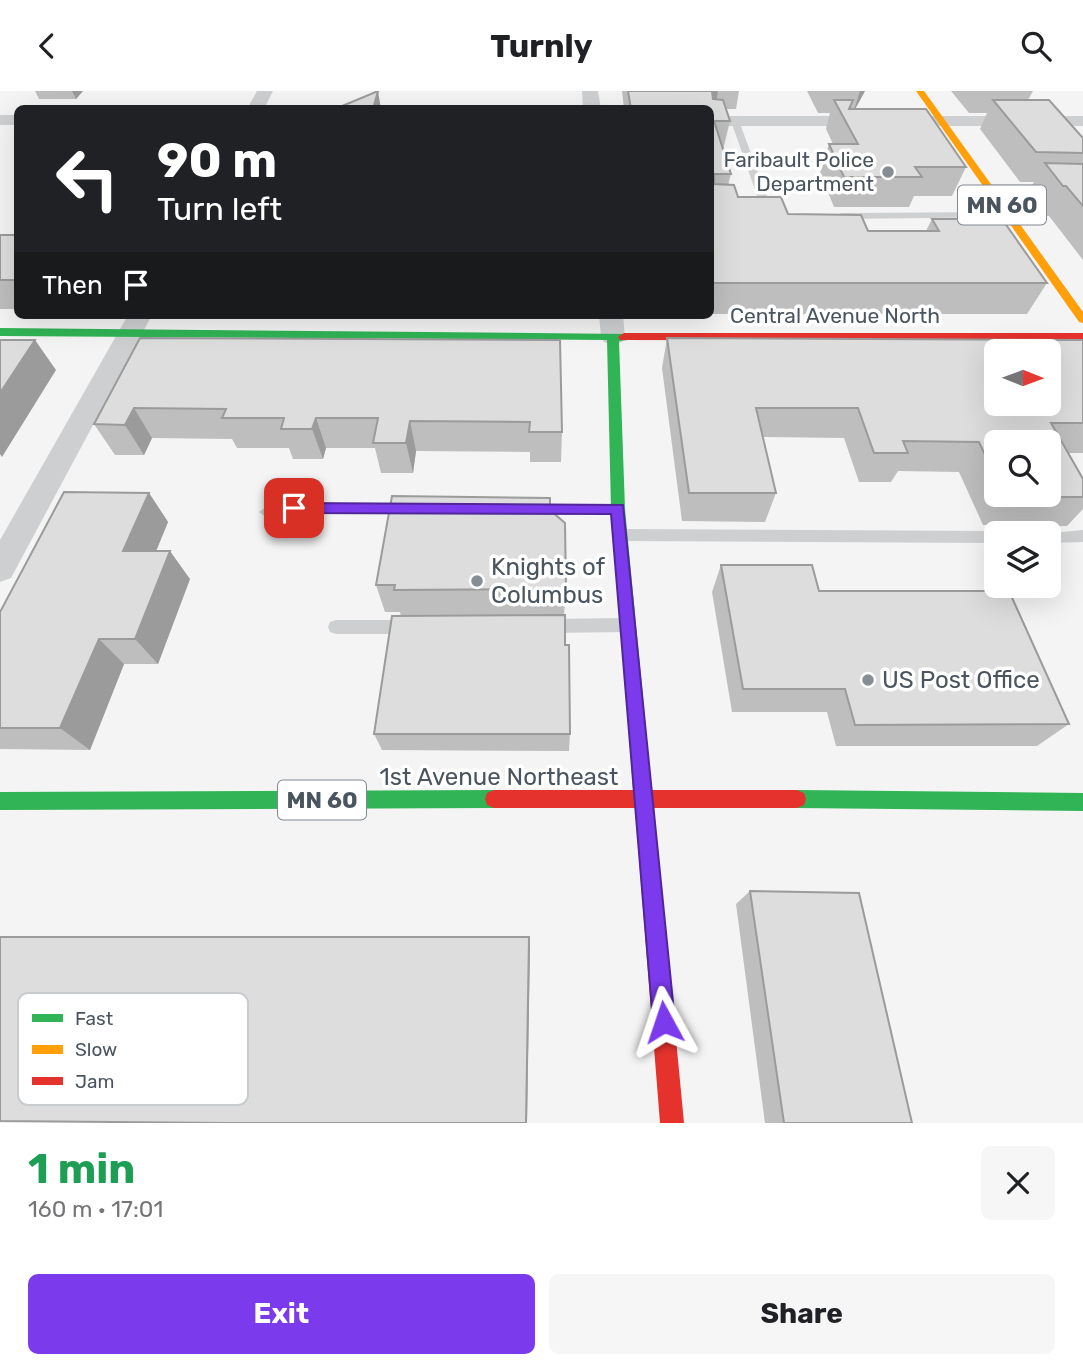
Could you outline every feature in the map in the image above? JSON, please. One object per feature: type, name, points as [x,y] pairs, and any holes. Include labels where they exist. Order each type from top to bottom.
[{"type":"street","name":"MN 60","points":[[920,91],[1083,320]]},
{"type":"street","points":[[714,121],[1083,121]]},
{"type":"street","points":[[0,569],[135,324]]},
{"type":"street","name":"Central Avenue North","points":[[0,332],[135,324],[612,326],[1083,337]]},
{"type":"street","points":[[612,326],[618,509],[672,1123]]},
{"type":"street","name":"1st Avenue Northeast","points":[[0,801],[645,799],[1083,802]]},
{"type":"lane","points":[[734,121],[761,210],[779,210]]},
{"type":"lane","points":[[989,186],[1083,188]]},
{"type":"lane","points":[[830,216],[1010,215]]},
{"type":"lane","points":[[266,512],[294,508],[429,508]]},
{"type":"lane","points":[[510,509],[618,509]]},
{"type":"lane","points":[[620,535],[984,537]]},
{"type":"lane","points":[[1061,537],[1083,536]]},
{"type":"lane","points":[[530,626],[627,625]]},
{"type":"lane","points":[[336,627],[433,626]]},
{"type":"building","points":[[378,91],[374,105],[345,105]]},
{"type":"building","points":[[628,91],[712,91],[713,99],[723,100],[730,121],[714,121],[714,105],[630,105]]},
{"type":"building","points":[[834,100],[853,100],[849,109],[926,109],[966,167],[915,167],[922,177],[844,177],[829,144],[858,144]]},
{"type":"building","points":[[993,100],[1049,100],[1083,138],[1083,153],[1036,152]]},
{"type":"building","points":[[714,121],[731,174],[714,174]]},
{"type":"building","points":[[1045,163],[1083,164],[1083,206],[1066,186],[1063,186]]},
{"type":"building","points":[[714,184],[734,185],[738,197],[781,197],[788,214],[861,215],[868,231],[939,231],[932,219],[1002,219],[1047,283],[714,283]]},
{"type":"building","points":[[0,235],[14,235],[14,280],[0,280]]},
{"type":"building","points":[[140,338],[560,340],[562,432],[529,432],[530,422],[410,421],[406,443],[373,443],[378,418],[316,418],[312,429],[281,429],[284,418],[222,418],[226,409],[134,408],[125,425],[94,424]]},
{"type":"building","points":[[667,338],[984,340],[984,417],[1060,417],[1061,340],[1083,340],[1083,423],[1051,423],[1055,430],[984,430],[984,453],[979,442],[903,441],[908,453],[874,453],[858,408],[756,408],[776,493],[689,493]]},
{"type":"building","points":[[0,340],[35,340],[0,393]]},
{"type":"building","points":[[1061,440],[1083,479],[1083,497],[1061,497]]},
{"type":"building","points":[[64,492],[149,493],[123,551],[170,551],[135,639],[99,639],[60,728],[0,728],[0,612]]},
{"type":"building","name":"Knights of Columbus","points":[[392,496],[550,498],[550,510],[565,523],[566,589],[394,590],[395,585],[376,585]]},
{"type":"building","name":"US Post Office","points":[[721,565],[812,565],[819,591],[984,591],[984,598],[1012,598],[1069,724],[855,725],[845,689],[743,689]]},
{"type":"building","points":[[565,615],[565,645],[569,645],[570,734],[374,734],[392,616]]},
{"type":"building","points":[[750,891],[859,893],[912,1123],[784,1123]]},
{"type":"building","points":[[0,937],[529,937],[526,1123],[0,1121]]},
{"type":"traffic: fast","points":[[0,332],[624,337]]},
{"type":"traffic: fast","points":[[613,337],[618,509],[640,761]]},
{"type":"traffic: fast","points":[[0,801],[494,799]]},
{"type":"traffic: fast","points":[[797,799],[1083,802]]},
{"type":"traffic: slow","points":[[920,91],[1083,320]]},
{"type":"traffic: jam","points":[[624,337],[1083,337]]},
{"type":"traffic: jam","points":[[640,761],[672,1123]]},
{"type":"traffic: jam","points":[[494,799],[797,799]]},
{"type":"place","name":"Faribault Police Department","points":[[888,172]]},
{"type":"place","name":"Knights of Columbus","points":[[477,581]]},
{"type":"place","name":"US Post Office","points":[[868,680]]},
{"type":"route","points":[[294,508],[618,509],[664,1022]]}]
